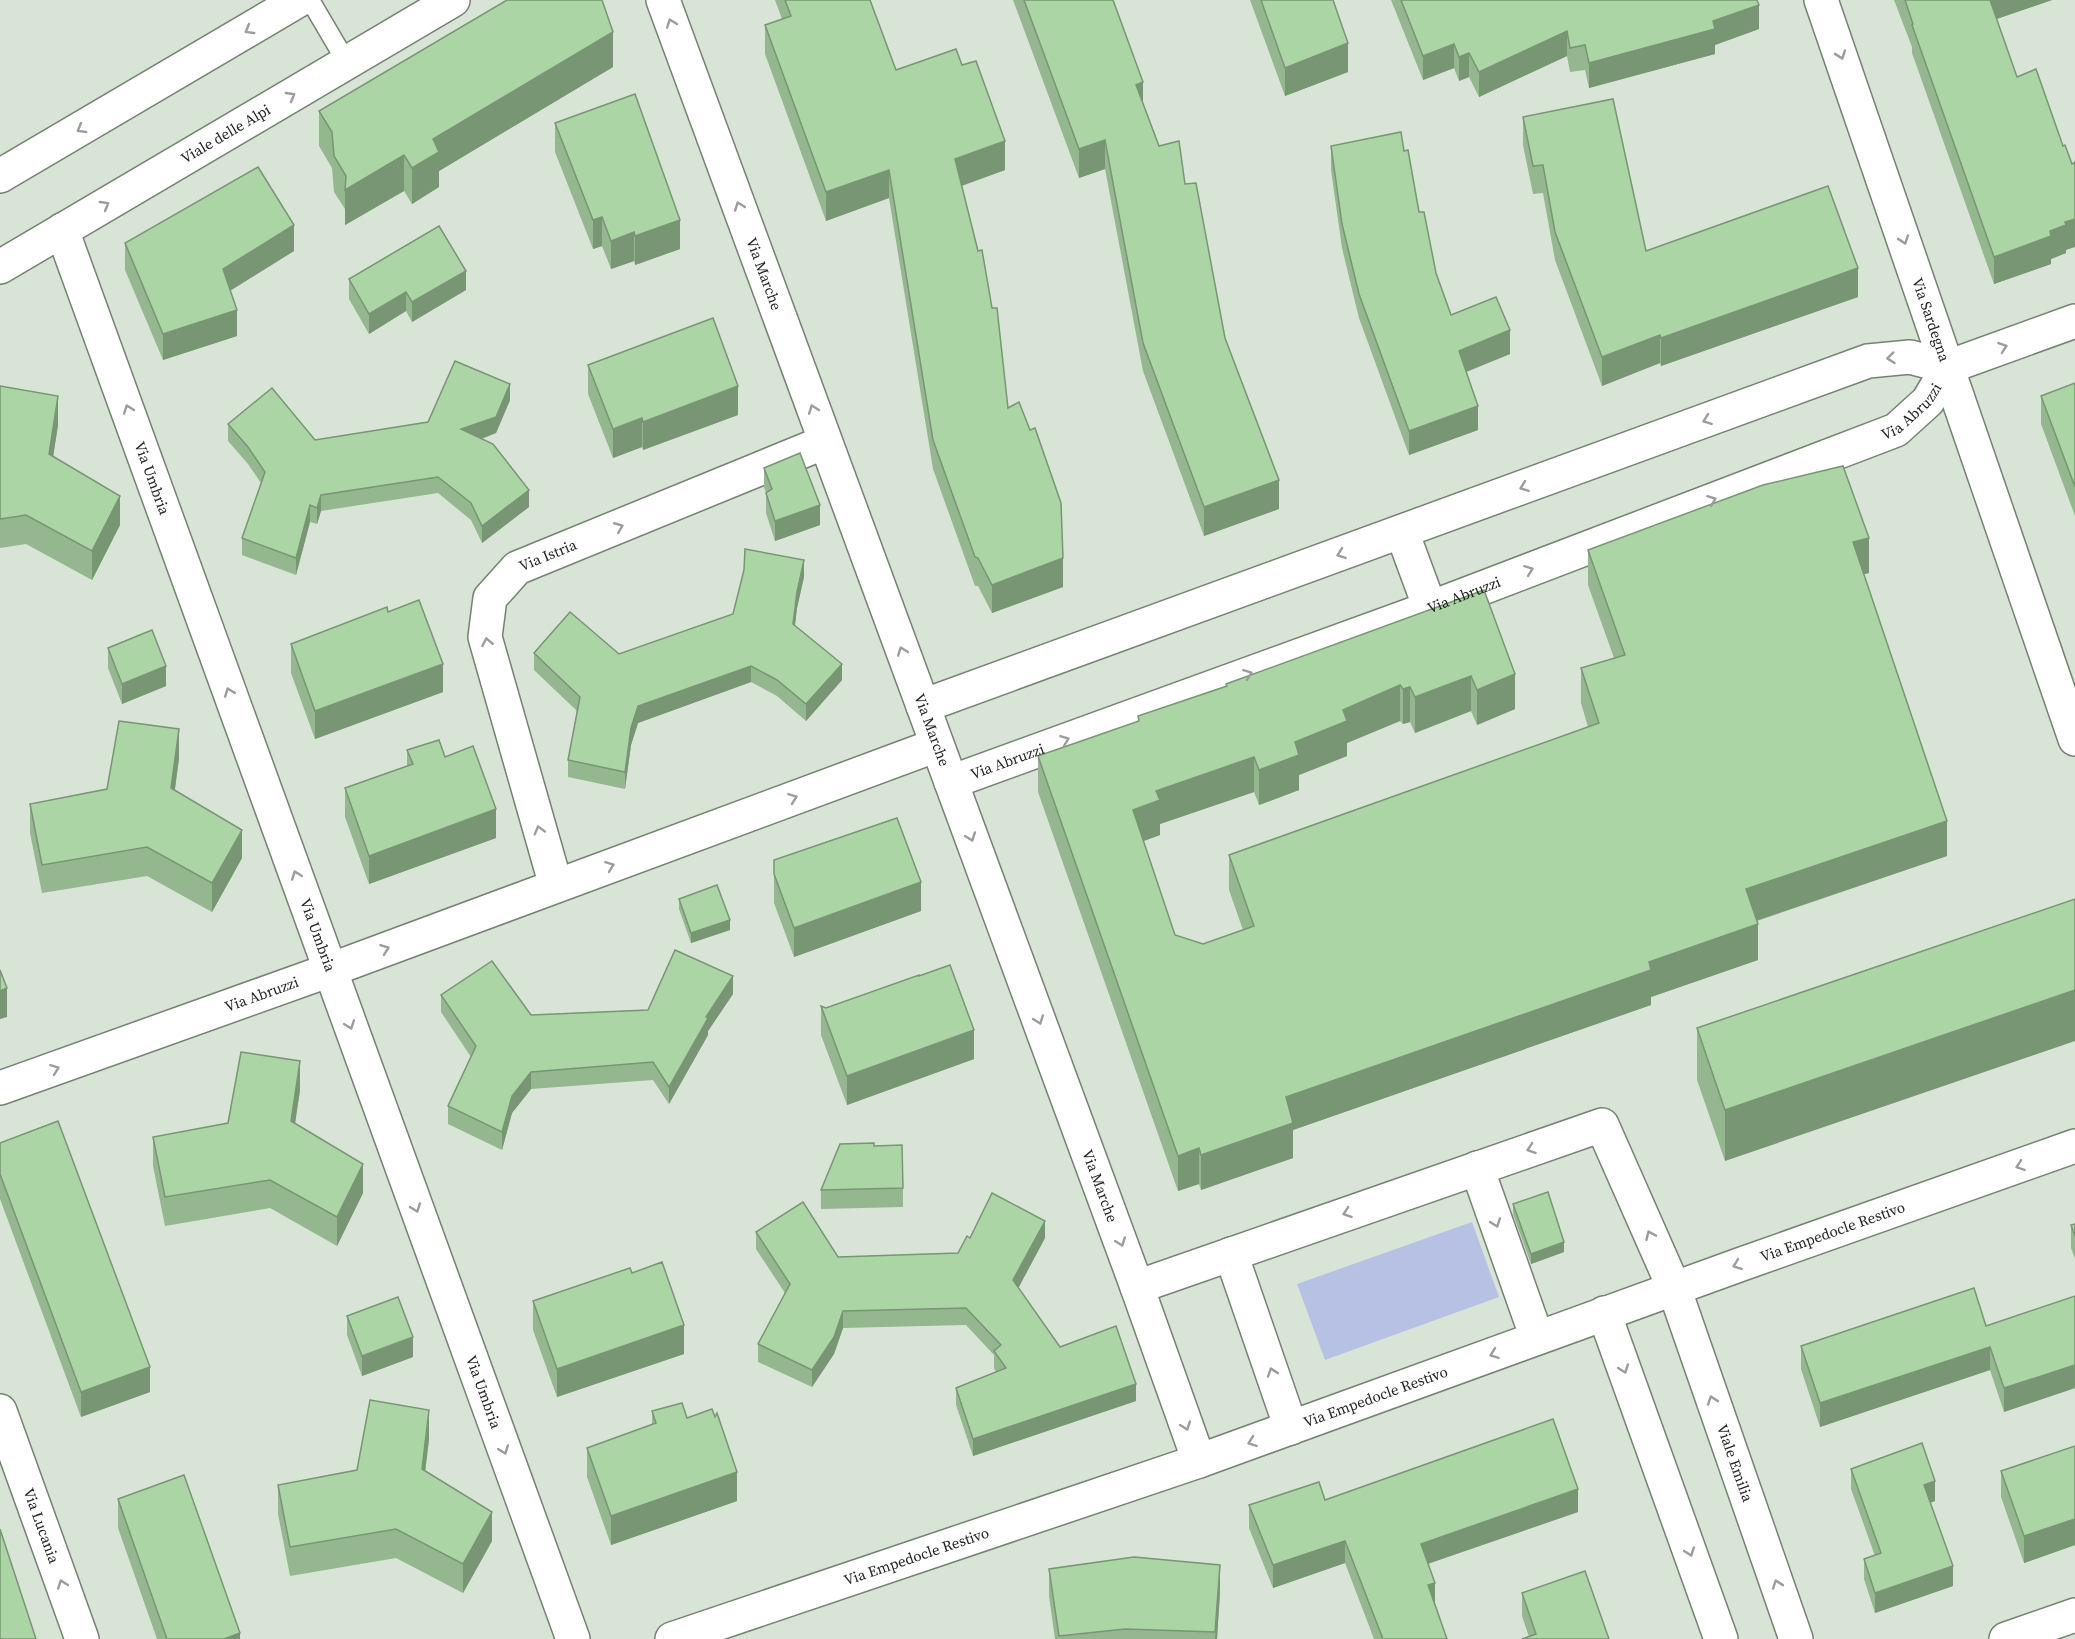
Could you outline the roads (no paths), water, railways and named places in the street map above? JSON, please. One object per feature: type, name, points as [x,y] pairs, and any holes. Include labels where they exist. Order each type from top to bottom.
[{"type":"street","points":[[0,176],[299,0]]},
{"type":"street","name":"Viale delle Alpi","points":[[0,267],[453,0]]},
{"type":"street","name":"Via Marche","points":[[663,0],[1199,1461]]},
{"type":"street","name":"Via Sardegna","points":[[1821,0],[1948,367],[2066,684],[2075,739]]},
{"type":"street","name":"Via Umbria","points":[[62,230],[573,1639]]},
{"type":"street","name":"Via Abruzzi","points":[[923,706],[1868,361],[1910,357],[1948,367],[2075,321]]},
{"type":"street","name":"Via Abruzzi","points":[[951,782],[1430,608],[1896,430],[1928,401],[1948,367]]},
{"type":"street","name":"Via Istria","points":[[556,886],[485,636],[490,598],[517,568],[825,442]]},
{"type":"street","points":[[1402,532],[1430,608]]},
{"type":"street","name":"Via Abruzzi","points":[[0,1088],[330,970],[937,746]]},
{"type":"street","name":"Viale Emilia","points":[[1477,1168],[1602,1125],[1674,1288],[1796,1639]]},
{"type":"street","name":"Via Empedocle Restivo","points":[[672,1639],[1199,1461],[1674,1288],[2075,1146]]},
{"type":"street","points":[[1137,1287],[1477,1168],[1537,1338]]},
{"type":"street","points":[[1231,1254],[1291,1428]]},
{"type":"street","points":[[1604,1314],[1721,1639]]},
{"type":"street","name":"Via Lucania","points":[[0,1411],[82,1639]]},
{"type":"street","points":[[2006,1639],[2075,1615]]},
{"type":"lane","points":[[310,0],[347,63]]}]
